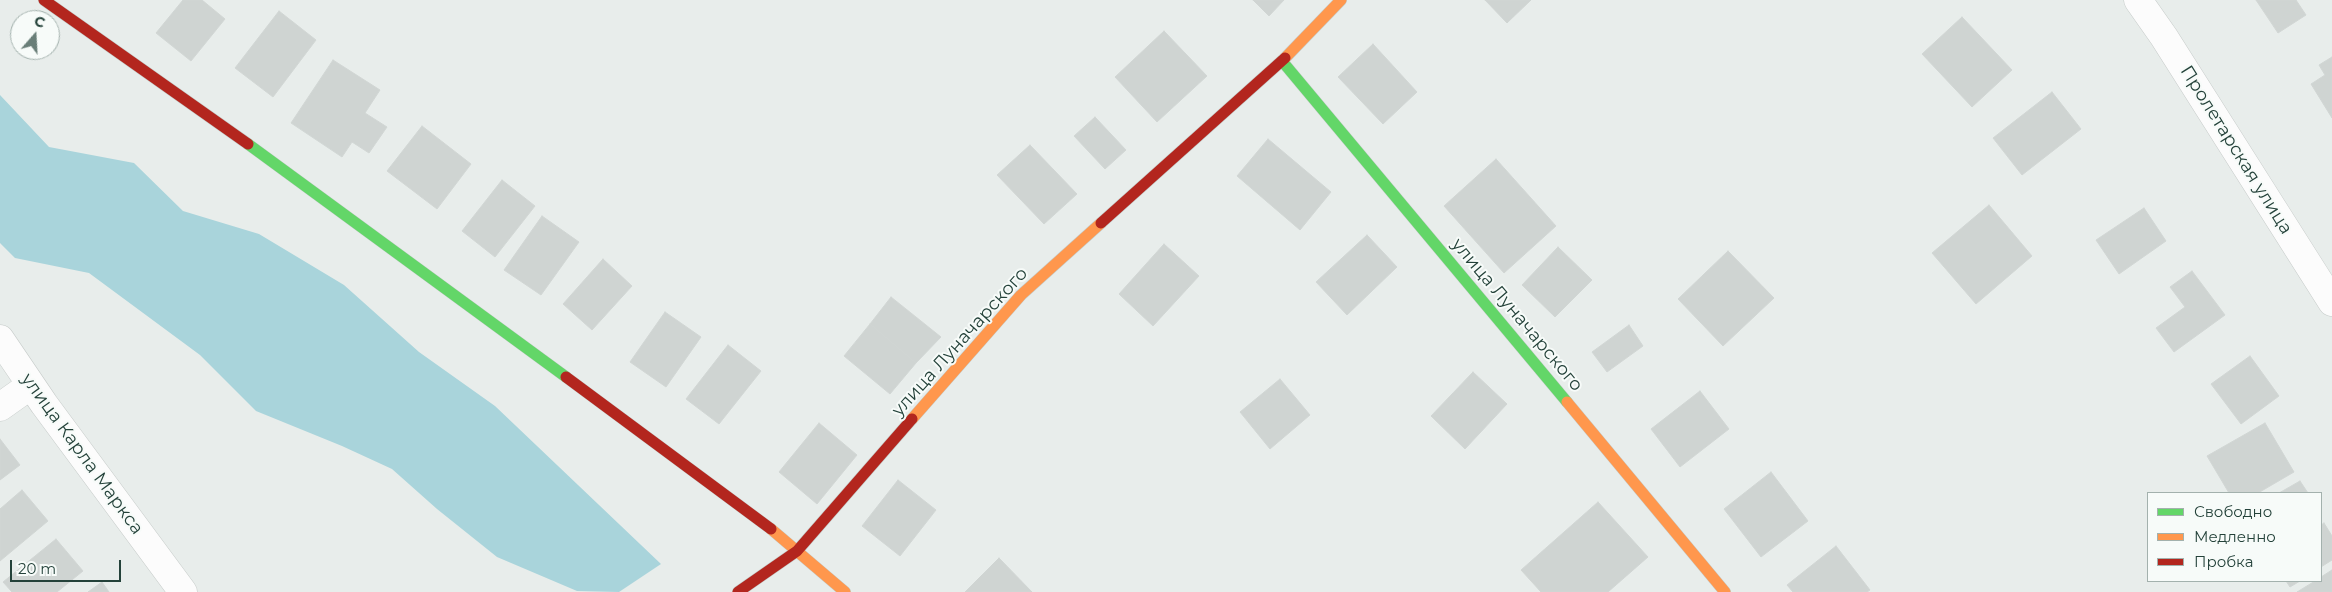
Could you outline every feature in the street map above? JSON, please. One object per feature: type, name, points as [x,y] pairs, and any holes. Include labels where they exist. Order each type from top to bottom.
[{"type":"street","points":[[44,0],[196,106],[753,514],[845,592]]},
{"type":"street","name":"улица Луначарского","points":[[738,592],[797,551],[1022,295],[1282,61],[1341,0]]},
{"type":"street","name":"Пролетарская улица","points":[[2138,0],[2164,37],[2332,302]]},
{"type":"street","name":"улица Луначарского","points":[[1282,61],[1725,592]]},
{"type":"street","name":"улица Карла Маркса","points":[[0,339],[31,385],[183,592]]},
{"type":"street","points":[[0,407],[31,385]]},
{"type":"water","points":[[0,95],[49,147],[134,163],[183,211],[259,234],[344,285],[419,352],[495,406],[661,564],[619,592],[577,591],[497,557],[437,509],[392,469],[342,446],[256,411],[200,355],[89,273],[15,258],[0,243]]},
{"type":"building","points":[[183,0],[202,0],[225,19],[191,61],[156,33]]},
{"type":"building","points":[[1253,0],[1284,0],[1269,16]]},
{"type":"building","points":[[1485,0],[1531,0],[1507,23]]},
{"type":"building","points":[[2256,0],[2296,0],[2306,15],[2278,33]]},
{"type":"building","points":[[279,11],[316,40],[273,97],[235,68]]},
{"type":"building","points":[[1962,17],[2012,70],[1972,107],[1922,54]]},
{"type":"building","points":[[1164,31],[1207,76],[1157,122],[1115,77]]},
{"type":"building","points":[[1373,44],[1417,92],[1383,124],[1338,77]]},
{"type":"building","points":[[2332,57],[2332,118],[2311,84],[2325,75],[2319,65]]},
{"type":"building","points":[[333,60],[380,90],[365,113],[387,127],[369,153],[352,142],[342,157],[291,123]]},
{"type":"building","points":[[2052,92],[2081,129],[2022,175],[1993,138]]},
{"type":"building","points":[[1095,117],[1126,150],[1105,169],[1074,136]]},
{"type":"building","points":[[422,126],[471,164],[437,209],[387,171]]},
{"type":"building","points":[[1268,139],[1331,192],[1300,230],[1237,176]]},
{"type":"building","points":[[1030,145],[1077,194],[1044,224],[997,175]]},
{"type":"building","points":[[1496,159],[1556,226],[1504,273],[1444,206]]},
{"type":"building","points":[[502,180],[535,206],[495,257],[462,231]]},
{"type":"building","points":[[1989,205],[2032,256],[1976,304],[1932,253]]},
{"type":"building","points":[[2144,208],[2166,241],[2119,274],[2096,240]]},
{"type":"building","points":[[542,216],[579,242],[541,295],[504,270]]},
{"type":"building","points":[[1367,235],[1397,267],[1347,315],[1316,282]]},
{"type":"building","points":[[1164,244],[1199,276],[1153,326],[1119,294]]},
{"type":"building","points":[[1558,247],[1592,280],[1555,317],[1522,285]]},
{"type":"building","points":[[1728,251],[1774,298],[1723,346],[1678,299]]},
{"type":"building","points":[[603,259],[632,286],[592,330],[563,304]]},
{"type":"building","points":[[2192,271],[2225,315],[2174,352],[2156,328],[2185,307],[2170,287]]},
{"type":"building","points":[[891,297],[941,337],[916,363],[870,324]]},
{"type":"building","points":[[665,312],[701,337],[666,387],[630,362]]},
{"type":"building","points":[[870,324],[916,363],[890,394],[844,356]]},
{"type":"building","points":[[1629,325],[1643,346],[1607,372],[1592,352]]},
{"type":"building","points":[[728,345],[761,371],[719,424],[686,399]]},
{"type":"building","points":[[2250,356],[2279,396],[2241,424],[2211,384]]},
{"type":"building","points":[[1473,372],[1507,404],[1465,449],[1431,416]]},
{"type":"building","points":[[1280,379],[1310,415],[1270,449],[1240,412]]},
{"type":"building","points":[[1700,391],[1729,429],[1680,467],[1651,429]]},
{"type":"building","points":[[819,423],[857,455],[817,504],[779,472]]},
{"type":"building","points":[[2265,423],[2294,472],[2260,492],[2228,492],[2207,456]]},
{"type":"building","points":[[0,439],[20,465],[0,480]]},
{"type":"building","points":[[1771,472],[1808,521],[1761,557],[1724,509]]},
{"type":"building","points":[[898,480],[936,510],[900,556],[862,526]]},
{"type":"building","points":[[2300,481],[2307,492],[2281,492]]},
{"type":"building","points":[[22,490],[48,521],[0,561],[0,509]]},
{"type":"building","points":[[1598,502],[1648,557],[1608,592],[1541,592],[1521,570]]},
{"type":"building","points":[[2324,523],[2332,536],[2332,560],[2322,566],[2322,524]]},
{"type":"building","points":[[56,539],[83,571],[57,592],[12,592],[3,582]]},
{"type":"building","points":[[1836,546],[1870,590],[1867,592],[1793,592],[1787,585]]},
{"type":"building","points":[[999,558],[1032,592],[965,592]]},
{"type":"building","points":[[2332,570],[2332,592],[2297,592],[2313,582],[2322,582],[2322,576]]},
{"type":"building","points":[[102,582],[109,592],[88,592]]},
{"type":"building","points":[[2287,582],[2298,582],[2290,587]]},
{"type":"traffic: fast","points":[[1282,61],[1567,402]]},
{"type":"traffic: fast","points":[[248,144],[566,377]]},
{"type":"traffic: slow","points":[[1285,58],[1341,0]]},
{"type":"traffic: slow","points":[[912,419],[1021,295],[1101,223]]},
{"type":"traffic: slow","points":[[1567,402],[1725,592]]},
{"type":"traffic: slow","points":[[771,529],[845,592]]},
{"type":"traffic: jam","points":[[44,0],[248,144]]},
{"type":"traffic: jam","points":[[1101,223],[1285,58]]},
{"type":"traffic: jam","points":[[566,377],[771,529]]},
{"type":"traffic: jam","points":[[738,592],[797,551],[912,419]]}]
